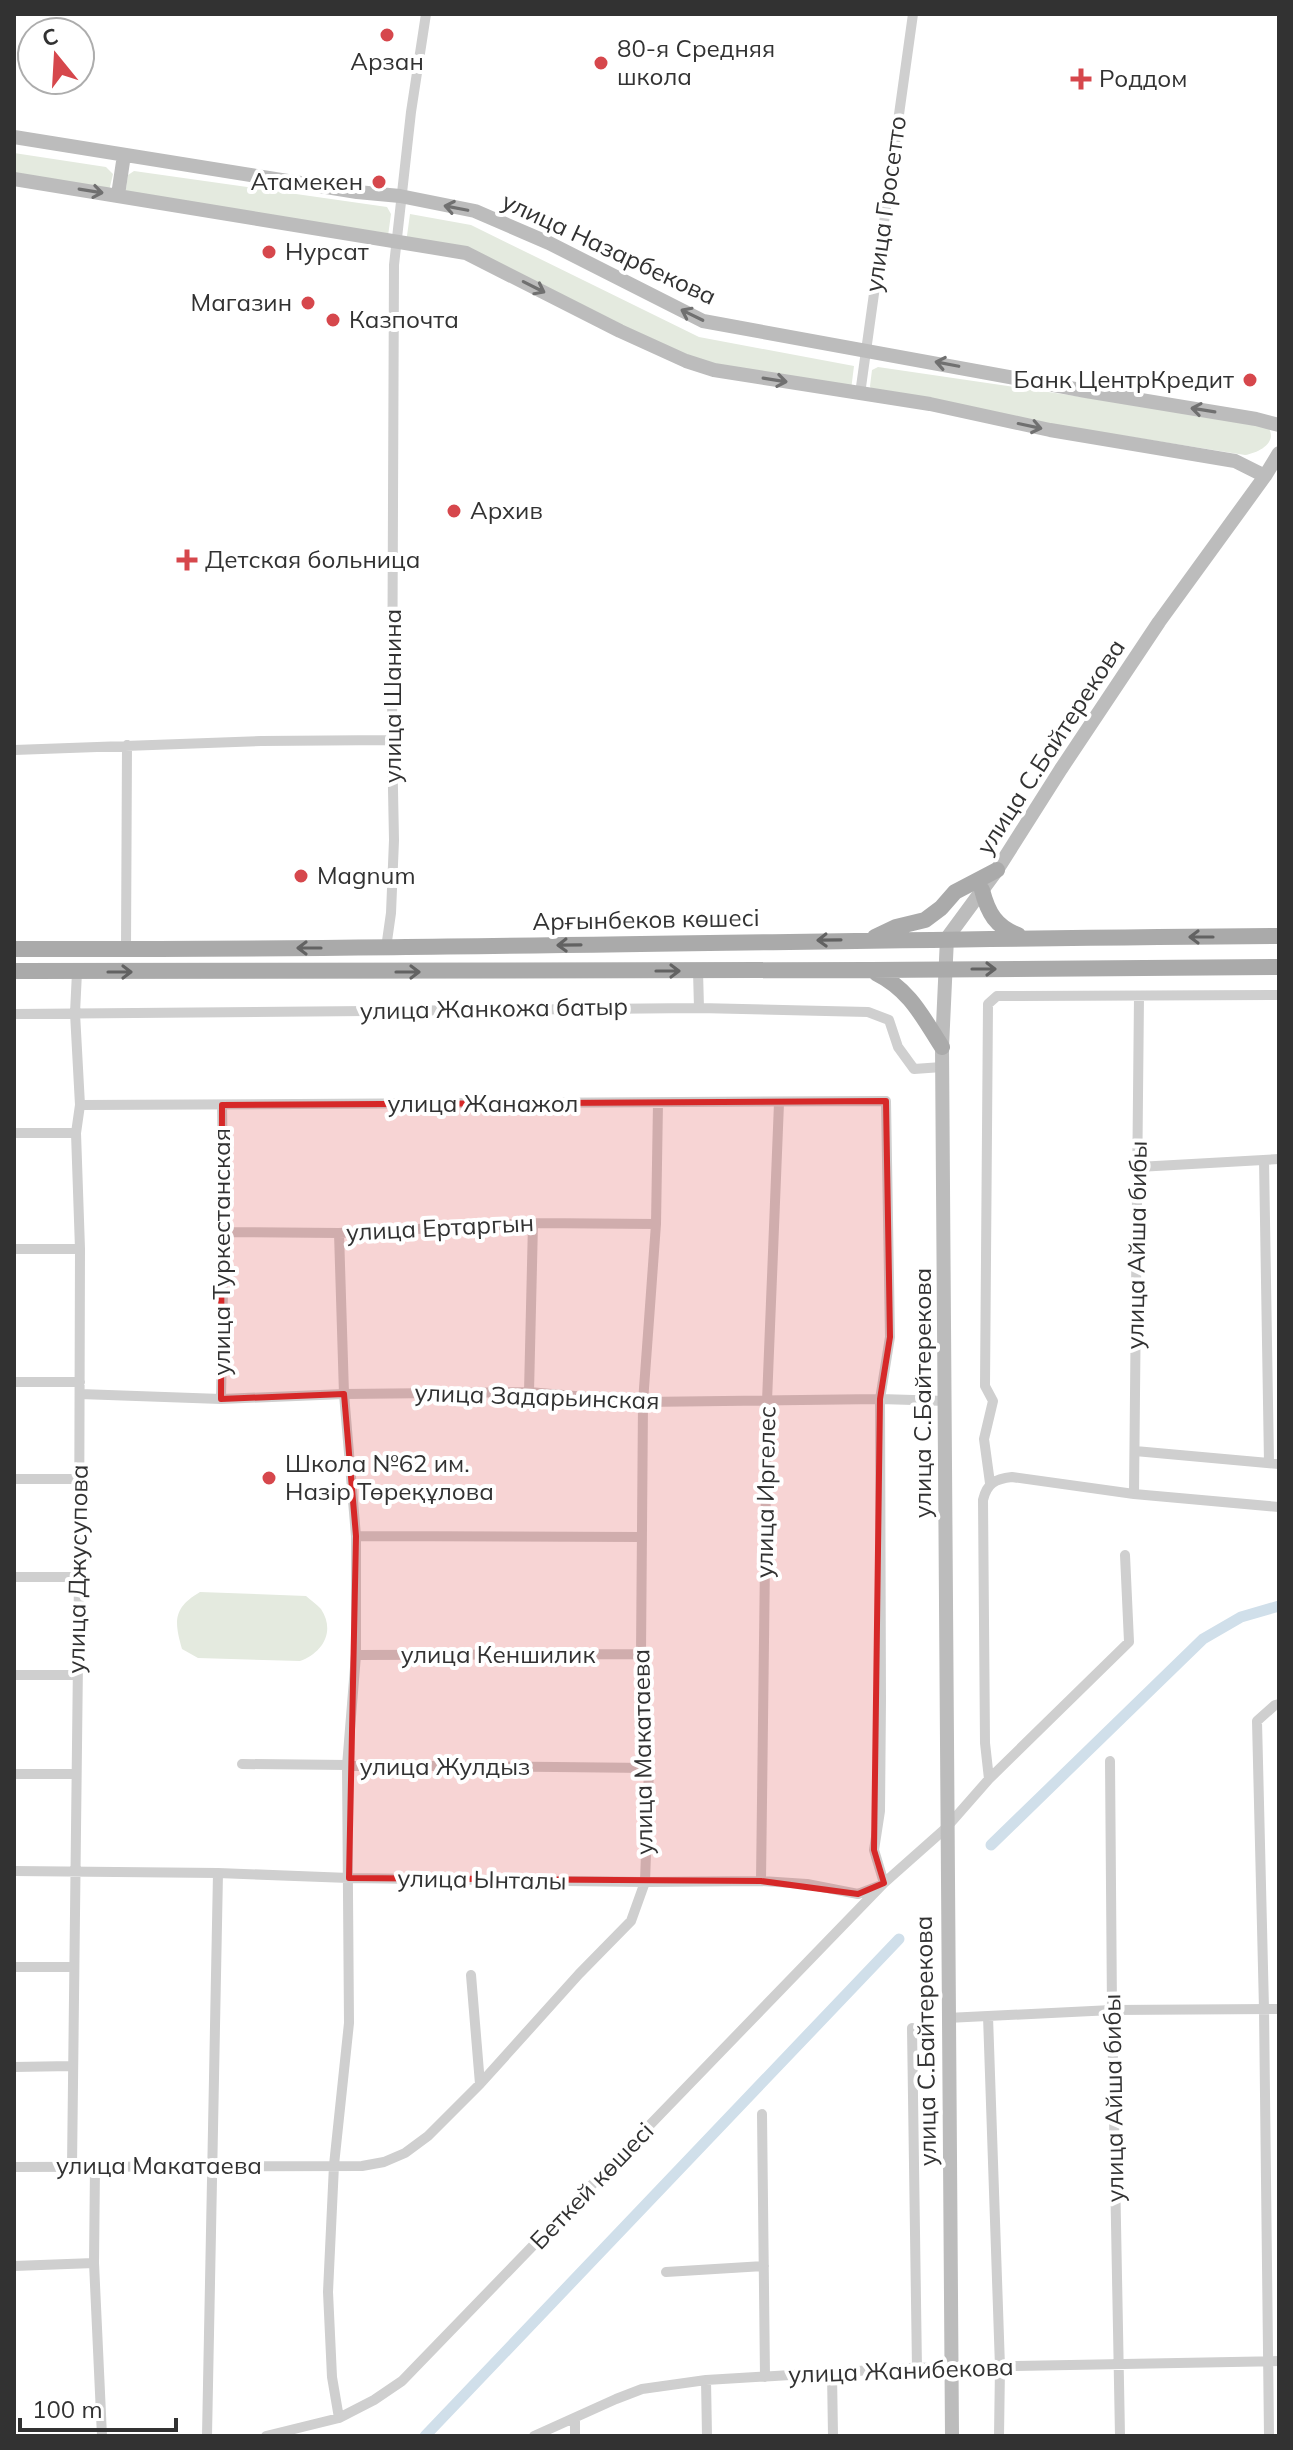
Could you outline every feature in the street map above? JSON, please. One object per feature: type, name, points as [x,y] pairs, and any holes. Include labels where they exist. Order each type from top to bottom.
[{"type":"main road","points":[[870,940],[889,929],[925,920],[955,892],[997,870]]},
{"type":"main road","points":[[982,890],[986,906],[997,924],[1004,930],[1027,938]]},
{"type":"main road","name":"Арғынбеков көшесі","points":[[14,949],[386,948],[947,938],[1279,936]]},
{"type":"main road","name":"Арғынбеков көшесі","points":[[14,971],[1279,967]]},
{"type":"main road","points":[[871,970],[892,981],[910,997],[942,1047]]},
{"type":"street","name":"улица Шанина","points":[[386,948],[391,913],[394,840],[393,279],[400,196],[426,14]]},
{"type":"street","name":"улица Гросетто","points":[[860,394],[913,14]]},
{"type":"street","name":"улица Назарбекова","points":[[14,137],[357,192],[400,196],[475,211],[549,243],[703,321],[1279,425]]},
{"type":"street","points":[[118,195],[124,155]]},
{"type":"street","points":[[14,179],[466,253],[620,331],[686,361],[714,370],[930,404],[1050,430],[1235,461],[1265,476]]},
{"type":"street","name":"улица С.Байтерекова","points":[[952,2436],[942,1067],[947,938],[997,870],[1159,622],[1279,455]]},
{"type":"street","points":[[14,750],[392,740]]},
{"type":"street","points":[[126,949],[127,745]]},
{"type":"street","points":[[698,971],[699,1008]]},
{"type":"street","name":"улица Джусупова","points":[[72,2167],[80,1388],[77,972]]},
{"type":"street","points":[[989,1779],[985,1743],[983,1500],[990,1483],[984,1439],[993,1401],[985,1386],[988,1004],[997,996],[1279,995]]},
{"type":"street","name":"улица Айша бибы","points":[[1134,1494],[1139,996]]},
{"type":"street","name":"улица Жанкожа батыр","points":[[14,1014],[699,1008],[868,1012],[889,1020],[898,1047],[914,1069],[942,1067]]},
{"type":"street","name":"улица Жанажол","points":[[80,1105],[886,1101],[890,1337],[880,1399]]},
{"type":"street","name":"улица Макатаева","points":[[14,2167],[362,2166],[384,2162],[405,2153],[428,2136],[631,1921],[645,1882],[649,1768],[641,1654],[643,1402],[656,1224],[658,1103]]},
{"type":"street","name":"улица Иргелес","points":[[761,1881],[767,1401],[779,1103]]},
{"type":"street","name":"улица Туркестанская","points":[[221,1399],[224,1232],[222,1105]]},
{"type":"street","points":[[14,1133],[76,1133]]},
{"type":"street","points":[[1138,1167],[1279,1159]]},
{"type":"street","points":[[1135,1451],[1274,1463],[1264,1160]]},
{"type":"street","points":[[529,1392],[533,1223]]},
{"type":"street","name":"улица Ертаргын","points":[[224,1232],[339,1233],[533,1223],[656,1224]]},
{"type":"street","points":[[339,1233],[344,1394],[356,1536],[356,1655],[347,1766],[349,2023],[334,2165],[328,2292],[329,2343],[339,2418]]},
{"type":"street","points":[[14,1249],[80,1249]]},
{"type":"street","name":"улица Задарьинская","points":[[14,1382],[221,1399],[529,1392],[643,1402],[946,1401]]},
{"type":"street","points":[[880,1399],[880,1811],[874,1850],[884,1883]]},
{"type":"street","points":[[990,1483],[998,1478],[1012,1477],[1134,1494],[1279,1507]]},
{"type":"street","points":[[14,1479],[79,1479]]},
{"type":"street","points":[[356,1536],[642,1537]]},
{"type":"street","name":"Беткей көшесі","points":[[266,2436],[339,2418],[402,2381],[884,1883],[946,1828],[989,1779],[1129,1642],[1125,1555]]},
{"type":"street","points":[[14,1577],[79,1577]]},
{"type":"street","name":"улица Кеншилик","points":[[356,1655],[641,1654]]},
{"type":"street","points":[[14,1675],[77,1675]]},
{"type":"street","points":[[1269,2436],[1274,2361],[1257,1721],[1279,1704]]},
{"type":"street","name":"улица Айша бибы","points":[[1110,1761],[1120,2436]]},
{"type":"street","name":"улица Жулдыз","points":[[242,1764],[649,1768]]},
{"type":"street","points":[[14,1774],[75,1774]]},
{"type":"street","name":"улица Ынталы","points":[[14,1871],[645,1882],[761,1881],[807,1884],[858,1894],[884,1883]]},
{"type":"street","points":[[207,2436],[218,1873]]},
{"type":"street","points":[[14,1967],[74,1967]]},
{"type":"street","points":[[471,1975],[480,2084]]},
{"type":"street","points":[[947,2018],[1112,2010],[1279,2009]]},
{"type":"street","points":[[988,2016],[1000,2367],[999,2436]]},
{"type":"street","points":[[912,2028],[917,2369]]},
{"type":"street","points":[[14,2067],[72,2066]]},
{"type":"street","points":[[762,2114],[765,2377]]},
{"type":"street","points":[[95,2166],[94,2263],[102,2436]]},
{"type":"street","points":[[14,2266],[94,2263]]},
{"type":"street","points":[[666,2272],[764,2266]]},
{"type":"street","name":"улица Жанибекова","points":[[534,2436],[642,2389],[706,2380],[917,2369],[1274,2361]]},
{"type":"street","points":[[832,2373],[833,2436]]},
{"type":"street","points":[[706,2380],[707,2436]]},
{"type":"street","points":[[575,2418],[575,2436]]},
{"type":"highlighted area","points":[[886,1101],[890,1337],[880,1399],[874,1850],[884,1883],[858,1894],[761,1881],[349,1878],[356,1536],[344,1394],[221,1399],[222,1105]]},
{"type":"shaded area","points":[[14,153],[106,167],[113,174],[109,191],[14,185]]},
{"type":"shaded area","points":[[134,171],[387,207],[391,214],[388,236],[125,196],[128,175]]},
{"type":"shaded area","points":[[410,214],[471,225],[699,337],[854,366],[851,390],[688,366],[471,253],[406,243]]},
{"type":"shaded area","points":[[878,367],[1266,424],[1271,436],[1267,445],[1245,455],[873,396],[870,386],[872,370]]},
{"type":"shaded area","points":[[200,1592],[306,1596],[321,1609],[327,1633],[315,1653],[300,1661],[198,1658],[182,1649],[177,1623],[180,1610]]},
{"type":"waterway","points":[[991,1845],[1203,1639],[1241,1617],[1279,1606]]},
{"type":"waterway","points":[[425,2436],[899,1939]]},
{"type":"place","name":"Арзан","points":[[387,35]]},
{"type":"place","name":"80-я Средняя школа","points":[[601,63]]},
{"type":"place","name":"Роддом","points":[[1081,79]]},
{"type":"place","name":"Атамекен","points":[[379,182]]},
{"type":"place","name":"Нурсат","points":[[269,252]]},
{"type":"place","name":"Магазин","points":[[308,303]]},
{"type":"place","name":"Казпочта","points":[[333,320]]},
{"type":"place","name":"Банк ЦентрКредит","points":[[1250,380]]},
{"type":"place","name":"Архив","points":[[454,511]]},
{"type":"place","name":"Детская больница","points":[[187,560]]},
{"type":"place","name":"Magnum","points":[[301,876]]},
{"type":"place","name":"Школа №62 им. Назір Төреқұлова","points":[[269,1478]]}]
